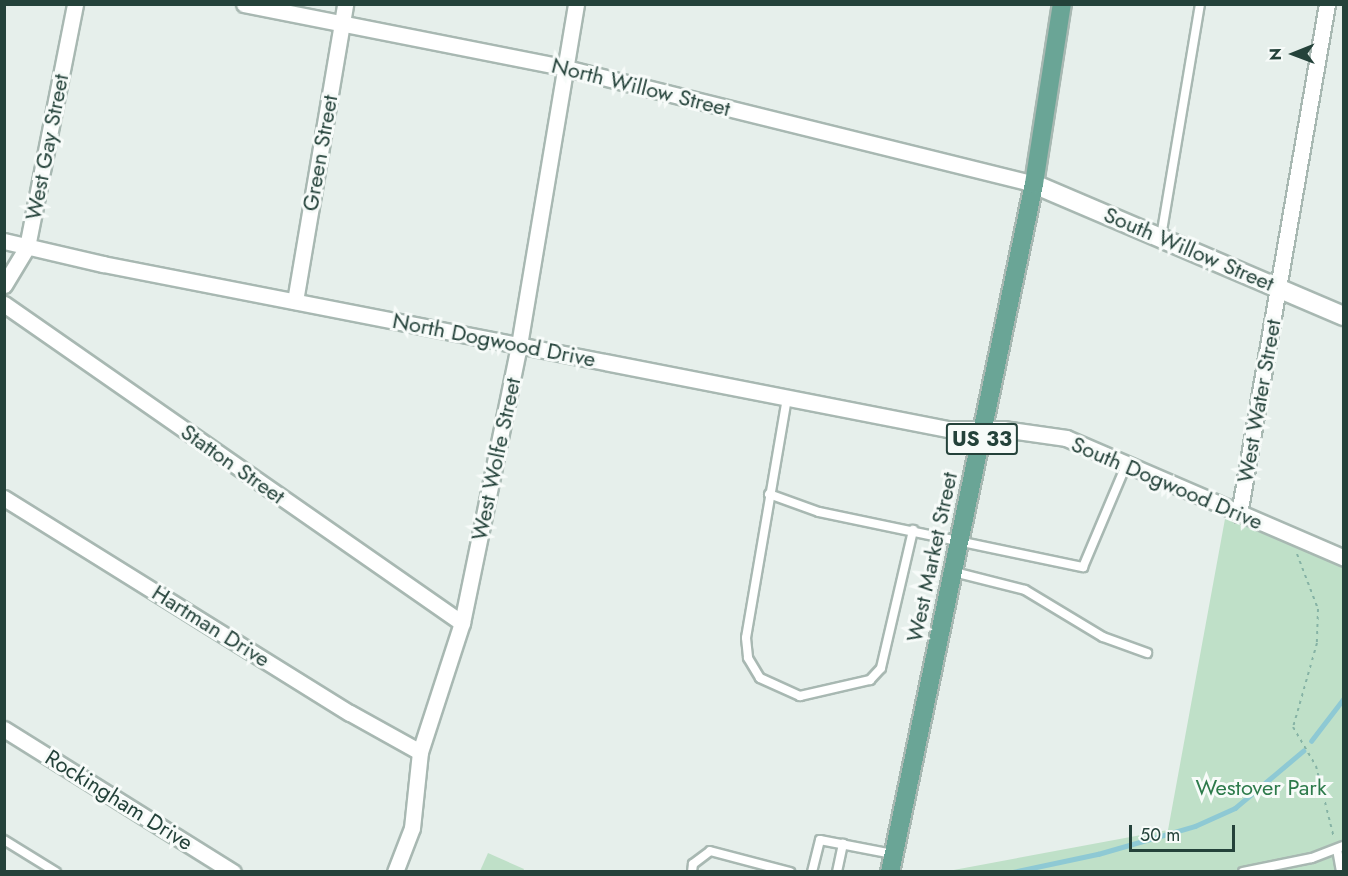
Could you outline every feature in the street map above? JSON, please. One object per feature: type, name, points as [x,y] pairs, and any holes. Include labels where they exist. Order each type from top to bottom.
[{"type":"main road","name":"West Market Street","points":[[892,863],[1034,184],[1062,4]]},
{"type":"street","name":"West Gay Street","points":[[4,285],[27,247],[75,4]]},
{"type":"street","name":"North Willow Street","points":[[244,4],[566,68],[1034,184]]},
{"type":"street","name":"Green Street","points":[[295,301],[345,4]]},
{"type":"street","name":"West Wolfe Street","points":[[394,872],[412,828],[420,752],[462,623],[519,345],[576,4]]},
{"type":"street","name":"West Water Street","points":[[1239,514],[1327,4]]},
{"type":"street","name":"South Willow Street","points":[[1034,184],[1344,316]]},
{"type":"street","name":"North Dogwood Drive","points":[[4,241],[295,301],[948,429],[984,428]]},
{"type":"street","name":"Statton Street","points":[[4,304],[462,623]]},
{"type":"street","name":"South Dogwood Drive","points":[[984,428],[1066,438],[1344,558]]},
{"type":"street","name":"Hartman Drive","points":[[4,498],[350,713],[420,752]]},
{"type":"street","name":"Rockingham Drive","points":[[4,729],[233,872]]},
{"type":"lane","points":[[1161,237],[1200,4]]},
{"type":"lane","points":[[787,398],[769,494],[746,651],[762,680],[800,696],[870,680],[881,668],[913,530]]},
{"type":"lane","points":[[769,494],[819,512],[961,539],[1083,567],[1126,465]]},
{"type":"lane","points":[[954,572],[1025,590],[1103,637],[1147,653]]},
{"type":"lane","points":[[4,840],[56,872]]},
{"type":"lane","points":[[812,872],[820,840],[843,844],[892,863]]},
{"type":"lane","points":[[837,872],[843,844]]},
{"type":"lane","points":[[1243,872],[1340,847],[1341,872]]},
{"type":"lane","points":[[692,872],[693,864],[710,851],[790,872]]},
{"type":"path","points":[[1301,540],[1298,563],[1318,609],[1317,632],[1293,726],[1316,766],[1340,847]]},
{"type":"green space","name":"Westover Park","points":[[1227,508],[1343,562],[1343,871],[943,872],[1168,830]]},
{"type":"green space","points":[[488,853],[524,869],[523,871],[480,871]]},
{"type":"waterway","points":[[1311,741],[1344,698]]},
{"type":"waterway","points":[[1013,872],[1098,854],[1195,826],[1235,808],[1303,751]]}]
